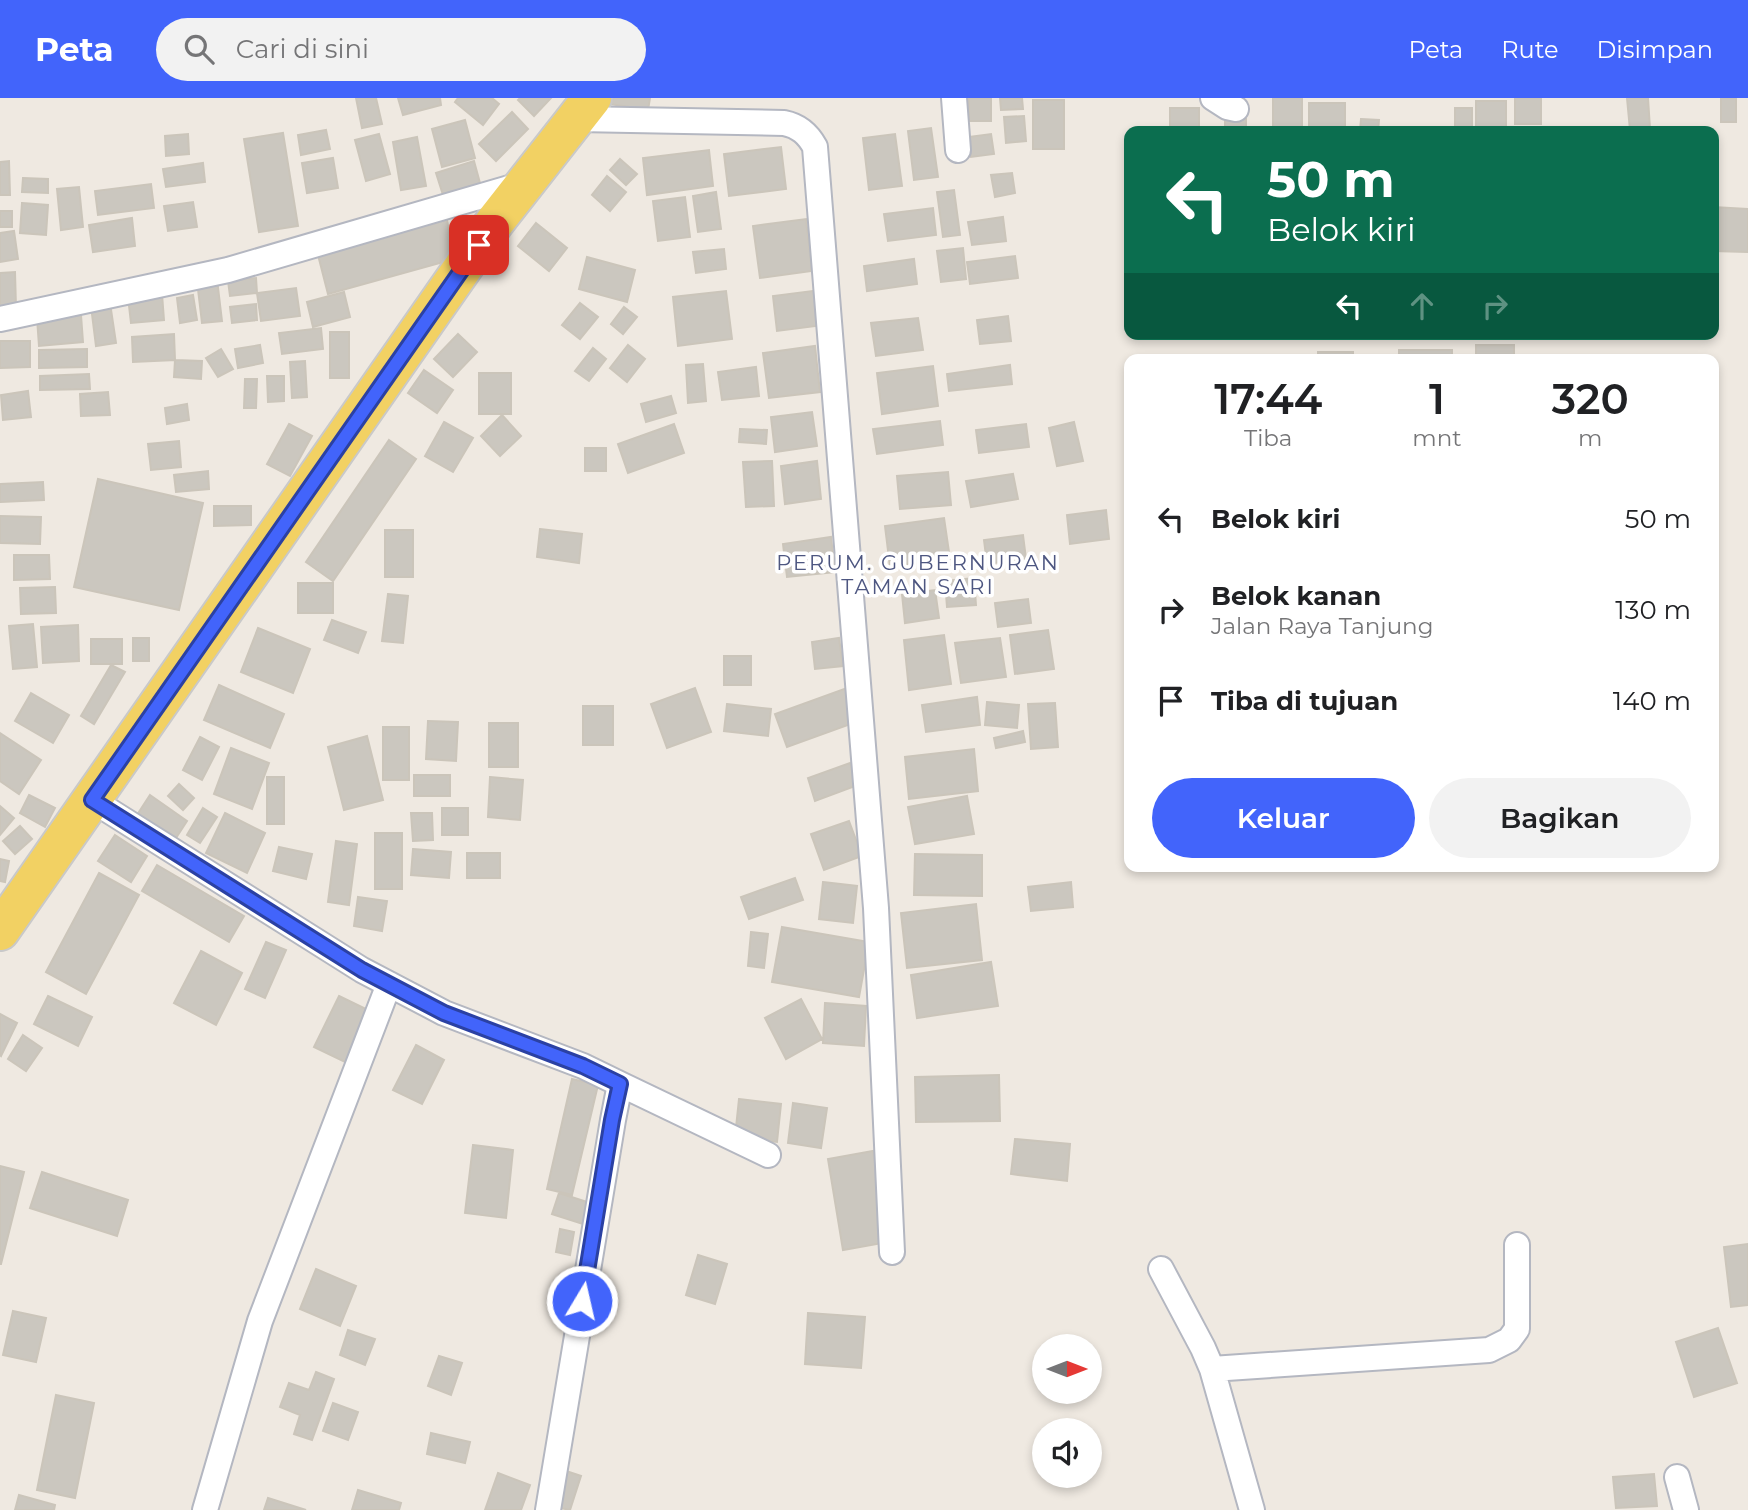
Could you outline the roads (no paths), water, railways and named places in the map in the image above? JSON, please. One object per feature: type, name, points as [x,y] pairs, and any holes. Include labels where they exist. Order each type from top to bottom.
[{"type":"main road","points":[[0,931],[494,223],[584,109]]},
{"type":"street","points":[[954,98],[958,150]]},
{"type":"street","points":[[1213,98],[1236,109]]},
{"type":"street","points":[[584,109],[784,123],[800,129],[815,147],[876,908],[892,1252]]},
{"type":"street","points":[[0,319],[228,270],[523,184]]},
{"type":"street","points":[[92,800],[350,962],[444,1013],[583,1066],[768,1155]]},
{"type":"street","points":[[205,1510],[260,1321],[389,984]]},
{"type":"street","points":[[548,1510],[620,1084]]},
{"type":"street","points":[[1212,1369],[1489,1350],[1509,1340],[1517,1329],[1517,1245]]},
{"type":"street","points":[[1161,1269],[1212,1369],[1252,1510]]},
{"type":"street","points":[[1677,1477],[1686,1510]]},
{"type":"district","name":"PERUM. GUBERNURAN TAMAN SARI","points":[[918,575]]}]
